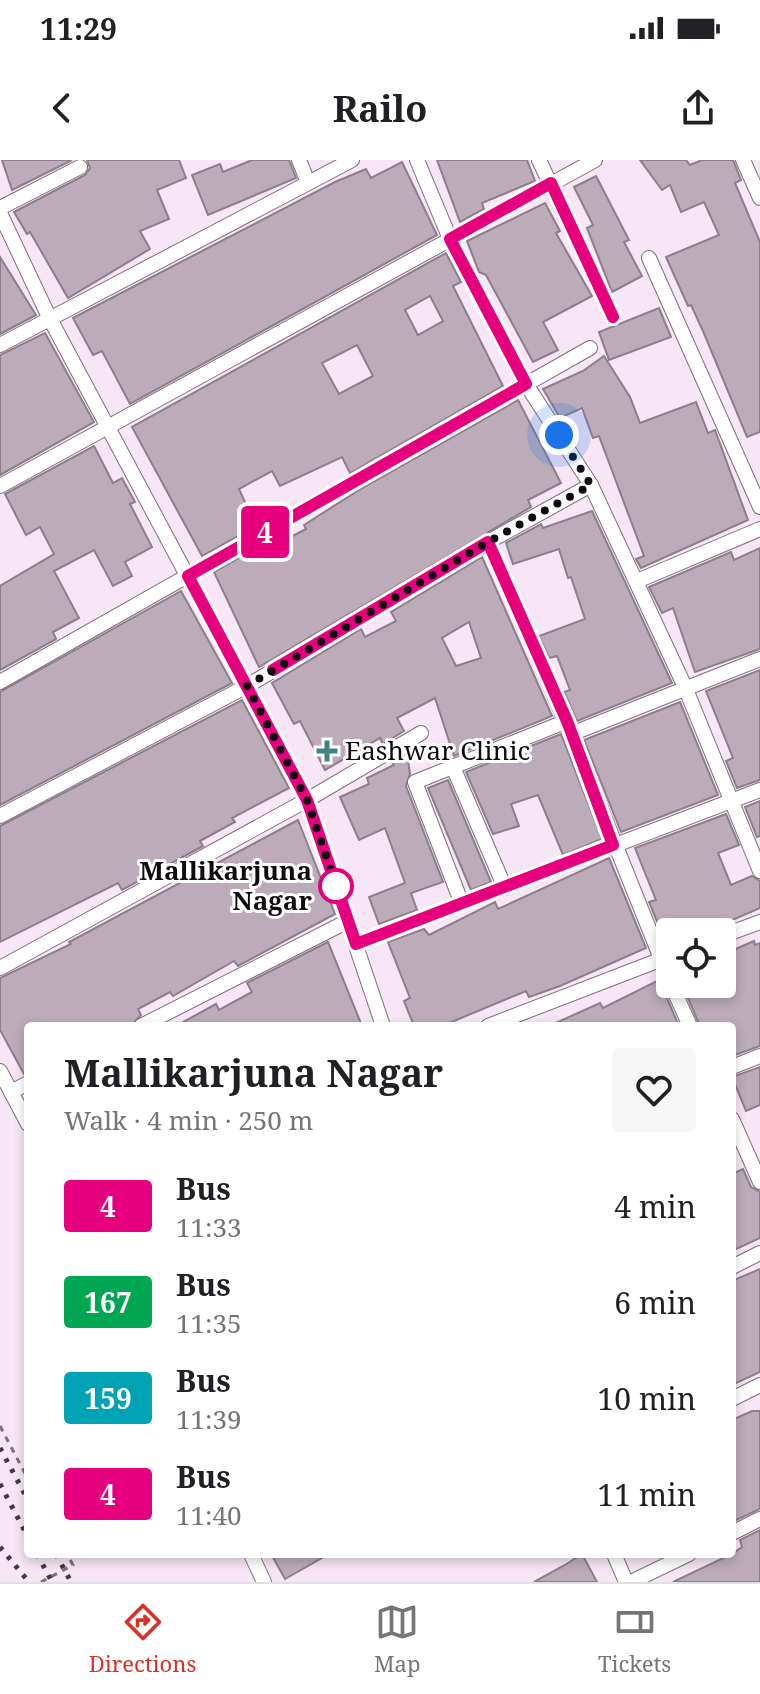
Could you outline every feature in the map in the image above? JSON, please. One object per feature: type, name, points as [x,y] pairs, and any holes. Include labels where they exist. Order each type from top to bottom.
[{"type":"street","points":[[299,160],[307,180]]},
{"type":"street","points":[[0,345],[307,180],[352,160]]},
{"type":"street","points":[[417,160],[450,239],[526,384],[591,485],[685,687],[760,871]]},
{"type":"street","points":[[539,160],[613,317]]},
{"type":"street","points":[[0,486],[595,160]]},
{"type":"street","points":[[743,160],[760,198]]},
{"type":"street","points":[[80,167],[0,211],[49,317],[307,800],[382,1022]]},
{"type":"street","points":[[649,258],[760,507]]},
{"type":"street","points":[[0,682],[590,348]]},
{"type":"street","points":[[0,816],[247,686],[488,542],[591,485]]},
{"type":"street","points":[[637,581],[760,529]]},
{"type":"street","points":[[488,542],[569,728],[613,845],[656,938]]},
{"type":"street","points":[[462,904],[415,782],[760,659]]},
{"type":"street","points":[[0,968],[307,800],[421,733]]},
{"type":"street","points":[[453,767],[505,888]]},
{"type":"street","points":[[356,944],[760,790]]},
{"type":"street","points":[[149,1022],[348,921]]},
{"type":"street","points":[[736,931],[760,922]]},
{"type":"street","points":[[498,1022],[656,961]]},
{"type":"street","points":[[678,998],[688,1022]]},
{"type":"street","points":[[736,1065],[760,1056]]},
{"type":"street","points":[[0,1071],[24,1116]]},
{"type":"street","points":[[11,1092],[24,1085]]},
{"type":"street","points":[[736,1128],[760,1182]]},
{"type":"street","points":[[736,1265],[760,1253]]},
{"type":"street","points":[[736,1397],[760,1385]]},
{"type":"street","points":[[736,1531],[760,1519]]},
{"type":"street","points":[[253,1558],[264,1582]]},
{"type":"street","points":[[616,1558],[628,1582],[680,1558]]},
{"type":"path","points":[[0,1426],[24,1471]]},
{"type":"path","points":[[39,1580],[73,1565],[69,1558]]},
{"type":"building","points":[[2,160],[72,160],[12,190]]},
{"type":"building","points":[[87,160],[179,160],[186,178],[157,190],[169,219],[140,231],[150,249],[68,298],[30,232],[27,234],[14,212],[85,175],[90,168]]},
{"type":"building","points":[[252,160],[289,160],[296,178],[208,215],[192,175],[220,164],[223,172]]},
{"type":"building","points":[[437,160],[527,160],[535,181],[482,203],[484,209],[460,222]]},
{"type":"building","points":[[640,160],[686,160],[690,165],[702,160],[733,160],[741,180],[735,183],[760,242],[760,432],[747,437],[703,331],[666,257],[719,235],[704,202],[681,212],[670,185],[662,190]]},
{"type":"building","points":[[402,162],[437,235],[130,404],[102,351],[93,355],[73,318],[335,182],[366,169],[371,178]]},
{"type":"building","points":[[596,176],[629,240],[624,242],[642,276],[612,292],[587,228],[593,225],[574,187]]},
{"type":"building","points":[[545,203],[560,231],[556,233],[592,296],[543,322],[558,350],[533,362],[486,275],[479,272],[467,241]]},
{"type":"building","points":[[446,253],[461,282],[453,286],[503,386],[350,473],[342,457],[280,486],[272,471],[239,489],[256,526],[202,556],[132,427]],"holes":[[[430,296],[443,321],[418,335],[405,310]],[[357,345],[373,376],[339,394],[322,363]]]},
{"type":"building","points":[[0,257],[36,315],[0,334]]},
{"type":"building","points":[[659,308],[671,337],[609,360],[599,332]]},
{"type":"building","points":[[45,333],[94,422],[0,475],[0,355]]},
{"type":"building","points":[[604,356],[630,397],[640,423],[696,402],[708,433],[715,430],[748,520],[641,568],[636,559],[644,556],[599,436],[593,438],[582,408],[560,418],[543,389],[583,371]]},
{"type":"building","points":[[518,400],[561,483],[528,500],[531,507],[259,667],[214,572],[265,543],[270,548],[306,529],[304,525],[359,490]]},
{"type":"building","points":[[94,446],[113,483],[122,478],[135,502],[130,504],[152,547],[125,562],[132,576],[113,586],[94,550],[54,571],[79,618],[53,632],[56,639],[0,670],[0,586],[54,554],[40,527],[26,535],[5,494]]},
{"type":"building","points":[[592,511],[672,683],[577,721],[564,692],[570,690],[557,656],[549,658],[539,636],[585,619],[571,577],[568,578],[559,549],[513,564],[506,543],[541,524],[543,528]]},
{"type":"building","points":[[760,548],[760,649],[695,672],[673,608],[662,613],[649,587],[731,552],[734,560]]},
{"type":"building","points":[[482,557],[552,716],[454,756],[435,698],[397,718],[404,731],[383,744],[380,738],[325,770],[300,721],[294,724],[272,683],[361,629],[365,637],[396,621],[391,612]],"holes":[[[469,622],[481,658],[456,666],[442,638]]]},
{"type":"building","points":[[181,591],[232,683],[0,805],[0,692]]},
{"type":"building","points":[[760,670],[760,780],[737,788],[726,761],[733,758],[706,691]]},
{"type":"building","points":[[242,700],[289,788],[232,818],[235,822],[200,841],[203,846],[122,890],[118,883],[0,942],[0,826]]},
{"type":"building","points":[[680,702],[718,795],[621,832],[584,740]]},
{"type":"building","points":[[561,734],[602,839],[563,855],[538,795],[511,804],[519,826],[493,834],[466,772]]},
{"type":"building","points":[[407,753],[410,774],[406,786],[443,882],[411,893],[417,910],[379,924],[369,897],[405,883],[385,828],[359,840],[340,797],[369,784],[367,778],[394,765],[392,762]]},
{"type":"building","points":[[448,780],[491,882],[471,890],[428,788]]},
{"type":"building","points":[[760,801],[760,836],[757,837],[745,807]]},
{"type":"building","points":[[726,814],[739,845],[718,853],[731,885],[752,876],[760,881],[760,908],[736,918],[656,919],[649,902],[656,900],[635,848]]},
{"type":"building","points":[[298,820],[335,914],[238,966],[234,961],[173,996],[170,992],[138,1009],[141,1015],[135,1022],[24,1022],[24,1074],[0,1030],[0,978],[71,944],[69,942]]},
{"type":"building","points":[[609,858],[646,948],[560,986],[529,997],[526,991],[452,1022],[412,1022],[404,1001],[410,998],[388,942],[424,929],[429,935],[495,902],[498,909]]},
{"type":"building","points":[[754,941],[755,945],[760,943],[760,1046],[736,1055],[736,1022],[698,1022],[688,998],[736,998],[736,949]]},
{"type":"building","points":[[328,942],[360,1022],[183,1022],[216,1004],[219,1010],[252,992],[247,983]]},
{"type":"building","points":[[656,982],[656,998],[667,998],[677,1022],[558,1022],[600,1003],[603,1008]]},
{"type":"building","points":[[760,1067],[760,1105],[746,1111],[736,1087],[736,1076]]},
{"type":"building","points":[[743,1169],[751,1187],[760,1192],[760,1238],[736,1249],[736,1172]]},
{"type":"building","points":[[760,1269],[760,1372],[736,1383],[736,1279]]},
{"type":"building","points":[[760,1411],[760,1509],[736,1520],[736,1418]]},
{"type":"building","points":[[760,1530],[760,1582],[673,1582],[724,1558],[736,1558],[736,1551],[742,1547],[740,1540]]},
{"type":"building","points":[[273,1558],[322,1558],[285,1579]]},
{"type":"building","points":[[576,1558],[584,1558],[597,1582],[534,1582]]},
{"type":"railway","points":[[0,1448],[24,1493]]},
{"type":"railway","points":[[0,1484],[24,1529]]},
{"type":"railway","points":[[0,1547],[29,1582]]},
{"type":"railway","points":[[39,1558],[52,1582]]},
{"type":"railway","points":[[58,1558],[71,1582]]},
{"type":"bus line","name":"4","points":[[273,670],[488,542],[567,721],[613,845],[356,944],[307,800],[188,576],[526,384],[450,239],[551,183],[613,317]]},
{"type":"place","name":"Eashwar Clinic","points":[[327,751]]},
{"type":"place","name":"Mallikarjuna Nagar","points":[[336,886]]},
{"type":"route","points":[[336,886],[338,891],[307,800],[247,686],[488,542],[591,485],[559,435]]}]
